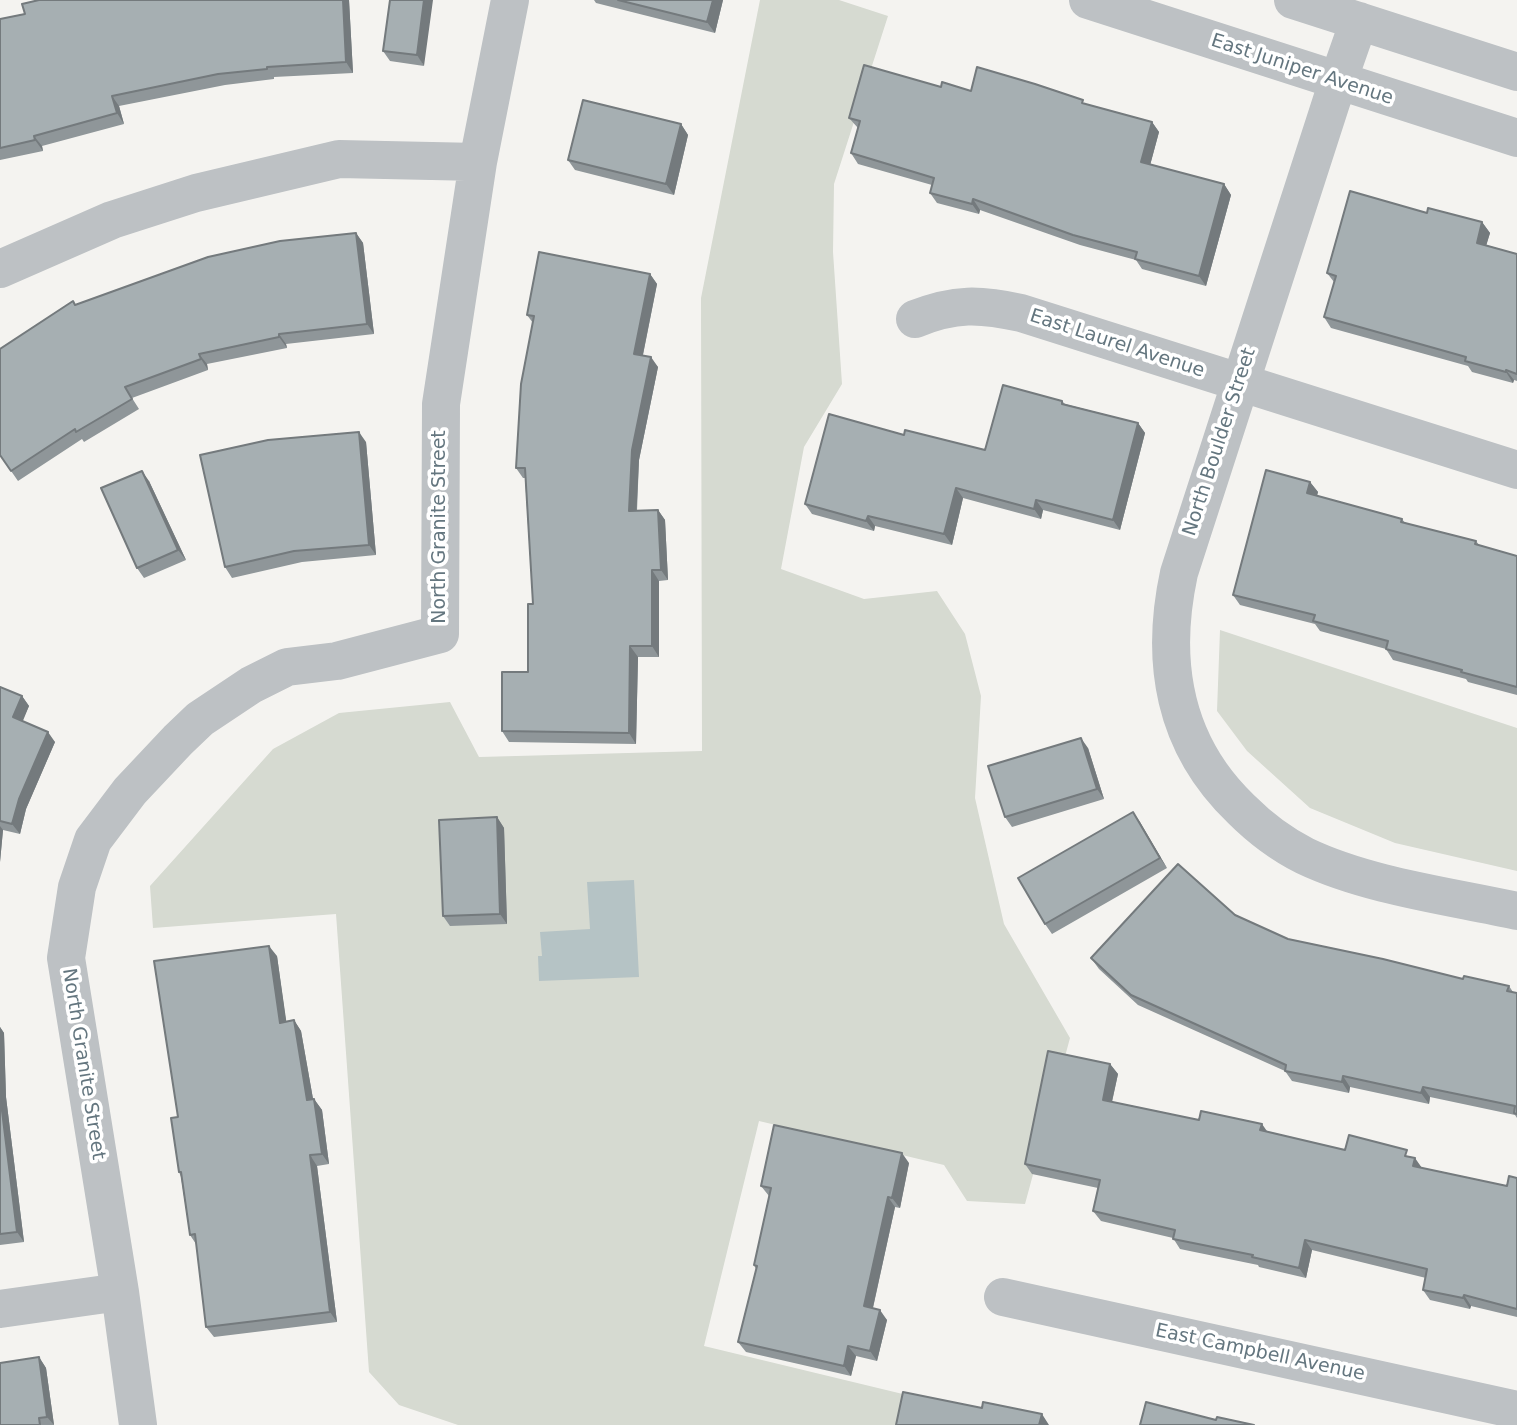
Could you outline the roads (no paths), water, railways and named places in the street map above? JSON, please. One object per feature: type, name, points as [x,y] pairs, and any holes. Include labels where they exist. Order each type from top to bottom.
[{"type":"street","name":"North Granite Street","points":[[138,1425],[120,1293],[66,958],[77,887],[93,840],[130,791],[178,740],[222,702],[287,667],[337,661],[440,634],[441,404],[478,162],[510,0]]},
{"type":"street","name":"East Juniper Avenue","points":[[1088,0],[1517,138]]},
{"type":"street","points":[[1293,0],[1517,72]]},
{"type":"street","name":"North Boulder Street","points":[[1359,21],[1178,573],[1171,625],[1173,675],[1181,718],[1194,749],[1209,773],[1229,798],[1278,841],[1305,856],[1370,879],[1517,911]]},
{"type":"street","points":[[0,269],[112,220],[195,193],[339,159],[478,162]]},
{"type":"street","name":"East Laurel Avenue","points":[[915,318],[940,308],[967,304],[1021,313],[1517,470]]},
{"type":"street","points":[[0,1309],[120,1293]]},
{"type":"street","name":"East Campbell Avenue","points":[[1003,1297],[1517,1410]]}]
